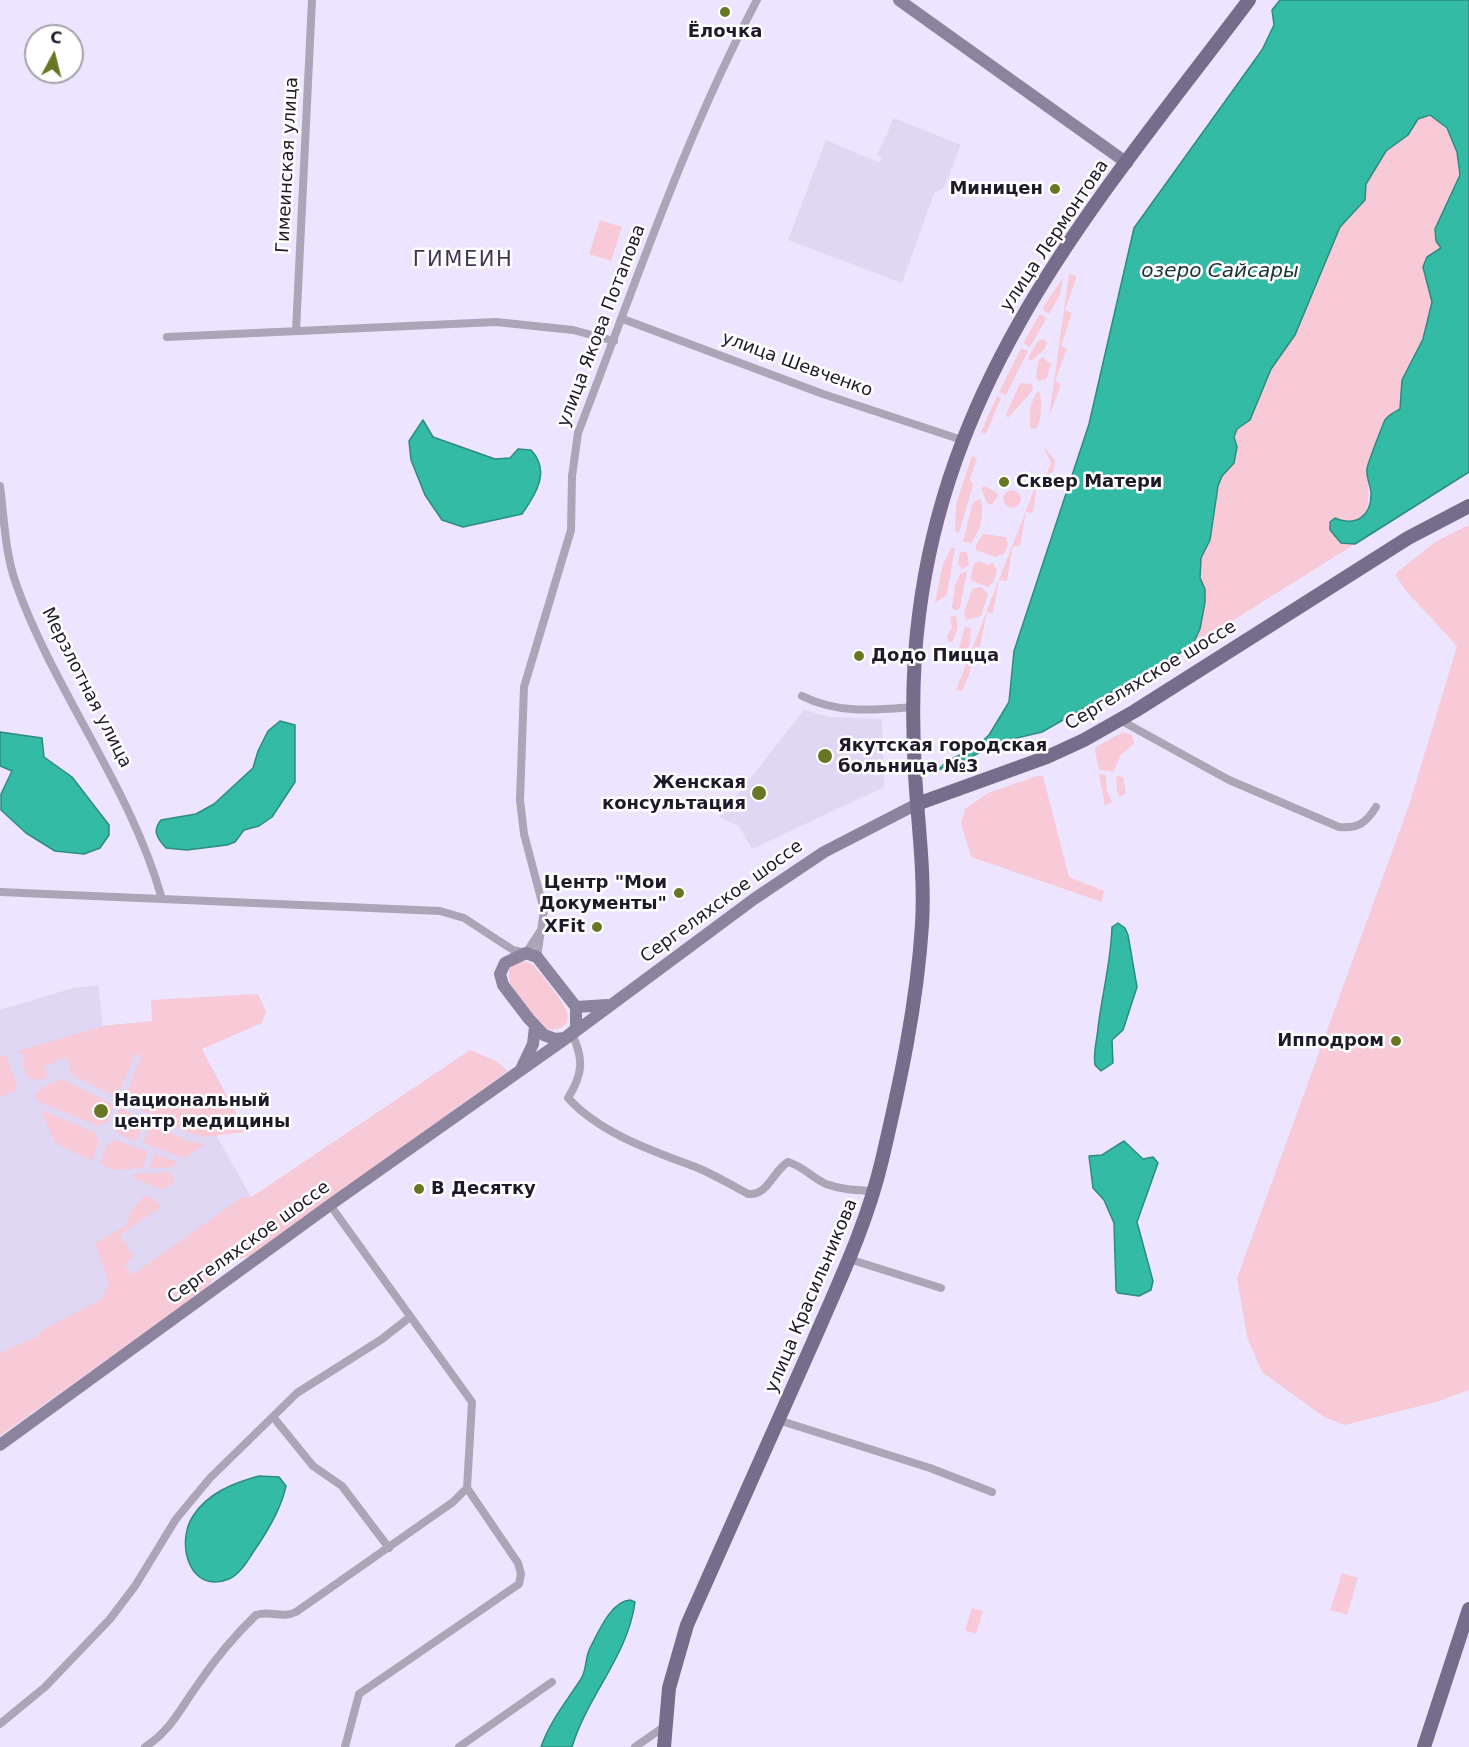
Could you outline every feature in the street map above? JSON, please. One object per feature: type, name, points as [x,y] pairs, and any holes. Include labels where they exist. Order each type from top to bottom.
[{"type":"main road","points":[[899,0],[1127,163]]},
{"type":"main road","name":"улица Лермонтова","points":[[917,804],[913,707],[918,624],[938,512],[962,440],[996,362],[1044,279],[1249,0]]},
{"type":"main road","name":"Сергеляхское шоссе","points":[[0,1445],[572,1034],[732,915],[824,852],[917,804],[1047,757],[1120,720],[1408,538],[1469,506]]},
{"type":"main road","name":"улица Красильникова","points":[[664,1747],[664,1726],[676,1660],[687,1625],[849,1259],[874,1191],[912,1010],[922,924],[921,830],[917,804]]},
{"type":"main road","points":[[531,955],[576,1007],[577,1022],[572,1034],[555,1039],[535,1027],[503,986],[500,974],[508,959],[531,955]]},
{"type":"main road","points":[[576,1007],[612,1005]]},
{"type":"main road","name":"Сергеляхское шоссе","points":[[520,1071],[533,1044],[535,1027]]},
{"type":"main road","points":[[1424,1747],[1469,1609]]},
{"type":"street","name":"Гимеинская улица","points":[[296,331],[312,0]]},
{"type":"street","name":"улица Якова Потапова","points":[[531,955],[543,927],[544,910],[524,834],[520,800],[524,687],[571,530],[572,476],[578,433],[682,160],[722,67],[757,0]]},
{"type":"street","name":"улица Шевченко","points":[[623,319],[824,394],[962,440]]},
{"type":"street","points":[[167,337],[496,322],[573,330],[614,341]]},
{"type":"street","name":"Мерзлотная улица","points":[[0,486],[10,561],[24,602],[66,689],[126,801],[154,869],[162,899]]},
{"type":"street","points":[[802,696],[817,704],[846,710],[913,707]]},
{"type":"street","points":[[1120,720],[1229,780],[1339,827],[1353,829],[1368,820],[1376,807]]},
{"type":"street","points":[[0,892],[440,911],[464,918],[513,950],[531,955]]},
{"type":"street","points":[[496,940],[508,959]]},
{"type":"street","points":[[572,1034],[579,1048],[581,1073],[568,1098],[584,1115],[600,1125],[700,1169],[748,1194],[756,1195],[763,1191],[780,1167],[788,1162],[797,1164],[825,1183],[847,1190],[874,1191]]},
{"type":"street","points":[[330,1206],[472,1402],[467,1488],[518,1563],[521,1574],[519,1584],[359,1694],[345,1747]]},
{"type":"street","points":[[849,1259],[941,1288]]},
{"type":"street","points":[[0,1724],[45,1687],[110,1619],[135,1586],[194,1497],[297,1393],[382,1339],[410,1317]]},
{"type":"street","points":[[274,1418],[313,1466],[342,1486],[389,1548]]},
{"type":"street","points":[[778,1420],[930,1468],[992,1492]]},
{"type":"street","points":[[145,1747],[173,1723],[196,1687],[256,1614],[287,1617],[296,1612],[453,1502],[467,1488]]},
{"type":"street","points":[[459,1747],[552,1682]]},
{"type":"street","points":[[635,1747],[664,1726]]},
{"type":"shaded area","points":[[1431,115],[1443,126],[1457,149],[1460,166],[1459,181],[1435,229],[1441,248],[1427,257],[1423,267],[1432,302],[1423,339],[1402,380],[1400,409],[1385,423],[1370,460],[1368,504],[1365,514],[1360,520],[1350,522],[1335,518],[1341,543],[1355,544],[1192,646],[1200,629],[1205,589],[1200,578],[1201,558],[1210,540],[1218,486],[1222,476],[1234,463],[1237,447],[1234,437],[1237,429],[1250,420],[1271,369],[1295,335],[1340,227],[1365,200],[1366,185],[1386,151],[1408,135],[1418,119]]},
{"type":"shaded area","points":[[894,118],[961,145],[944,188],[934,193],[902,283],[788,240],[826,140],[880,163],[882,157],[877,155]]},
{"type":"shaded area","points":[[600,220],[622,227],[611,261],[589,254]]},
{"type":"shaded area","points":[[1069,274],[1077,276],[1065,310],[1072,313],[1061,346],[1067,349],[1055,381],[1061,384],[1049,417]]},
{"type":"shaded area","points":[[1063,277],[1060,295],[1049,314],[1042,309]]},
{"type":"shaded area","points":[[1040,314],[1047,318],[1030,347],[1023,343]]},
{"type":"shaded area","points":[[1044,339],[1047,343],[1044,350],[1031,361],[1028,358],[1038,341]]},
{"type":"shaded area","points":[[1021,348],[1028,351],[1006,395],[999,392]]},
{"type":"shaded area","points":[[1043,357],[1051,365],[1046,379],[1038,381],[1036,377],[1038,361]]},
{"type":"shaded area","points":[[1020,383],[1032,384],[1033,390],[1008,418],[1006,415]]},
{"type":"shaded area","points":[[1040,392],[1039,421],[1036,429],[1030,428],[1030,408],[1036,393]]},
{"type":"shaded area","points":[[997,396],[1001,398],[986,434],[981,432]]},
{"type":"shaded area","points":[[1043,446],[1055,460],[1054,470],[1044,480],[1051,463]]},
{"type":"shaded area","points":[[972,456],[977,458],[970,479],[973,485],[959,533],[955,531],[956,504]]},
{"type":"shaded area","points":[[1037,482],[1033,513],[1026,512],[1020,546],[1013,546],[1007,581],[999,580],[993,613],[987,612],[980,647],[975,647],[969,675],[962,691],[956,690]]},
{"type":"shaded area","points":[[985,486],[997,493],[998,496],[992,505],[987,503],[981,488]]},
{"type":"shaded area","points":[[1012,490],[1018,493],[1021,499],[1018,505],[1012,508],[1006,505],[1003,499],[1006,493]]},
{"type":"shaded area","points":[[981,499],[982,517],[977,533],[971,543],[963,542],[972,505]]},
{"type":"shaded area","name":"Ипподром","points":[[1469,525],[1469,1390],[1436,1402],[1345,1425],[1324,1417],[1262,1372],[1247,1337],[1237,1278],[1409,805],[1457,646],[1405,590],[1395,574],[1435,542]]},
{"type":"shaded area","points":[[983,534],[1006,537],[1008,545],[1004,554],[995,557],[976,550],[976,545]]},
{"type":"shaded area","points":[[951,548],[955,548],[947,595],[935,603],[942,567]]},
{"type":"shaded area","points":[[960,552],[967,552],[969,565],[962,569],[958,564]]},
{"type":"shaded area","points":[[979,561],[987,565],[993,563],[997,570],[994,581],[988,587],[970,580],[974,564]]},
{"type":"shaded area","points":[[967,571],[960,608],[956,611],[952,608],[955,585],[960,574]]},
{"type":"shaded area","points":[[981,587],[988,594],[981,616],[966,620],[964,613],[972,589]]},
{"type":"shaded area","points":[[955,615],[958,625],[952,642],[948,642],[947,636],[952,627],[950,617]]},
{"type":"shaded area","points":[[965,627],[971,628],[970,644],[964,654],[959,648]]},
{"type":"shaded area","name":"Якутская городская больница №3","points":[[804,710],[830,717],[882,719],[884,787],[752,849],[739,826],[720,817]]},
{"type":"shaded area","points":[[1123,732],[1132,735],[1134,744],[1121,755],[1113,772],[1099,770],[1096,747]]},
{"type":"shaded area","points":[[1099,774],[1106,775],[1107,791],[1112,802],[1105,806]]},
{"type":"shaded area","points":[[1043,776],[1069,877],[1104,891],[1102,902],[971,857],[961,824],[965,809],[988,793]]},
{"type":"shaded area","points":[[1116,776],[1123,777],[1126,793],[1120,797],[1117,791]]},
{"type":"shaded area","points":[[520,961],[533,965],[561,1002],[568,1018],[564,1026],[550,1030],[541,1027],[509,982],[509,968]]},
{"type":"shaded area","name":"Национальный центр медицины","points":[[98,985],[103,1026],[152,1021],[251,1197],[0,1377],[0,1010],[73,988]]},
{"type":"shaded area","points":[[258,994],[266,1011],[262,1023],[202,1049],[246,1132],[205,1137],[189,1133],[124,1101],[141,1057],[139,1053],[135,1055],[116,1097],[72,1075],[66,1057],[44,1067],[48,1077],[40,1080],[28,1078],[22,1063],[25,1061],[24,1056],[18,1051],[103,1026],[152,1021],[151,1000]]},
{"type":"shaded area","points":[[470,1050],[496,1061],[508,1071],[250,1256],[226,1266],[209,1286],[0,1436],[0,1353],[38,1336],[41,1331],[101,1299],[109,1283],[95,1243],[127,1225],[131,1211],[144,1196],[153,1198],[161,1207],[120,1235],[133,1256],[125,1266],[132,1275],[241,1198],[253,1196]]},
{"type":"shaded area","points":[[0,1055],[6,1056],[17,1086],[15,1091],[0,1097]]},
{"type":"shaded area","points":[[62,1079],[114,1105],[107,1122],[98,1126],[37,1101],[35,1096],[41,1088]]},
{"type":"shaded area","points":[[120,1108],[145,1120],[136,1141],[118,1134],[113,1125]]},
{"type":"shaded area","points":[[41,1110],[96,1133],[99,1141],[92,1161],[55,1143]]},
{"type":"shaded area","points":[[151,1123],[187,1141],[205,1144],[184,1158],[143,1143]]},
{"type":"shaded area","points":[[116,1140],[148,1152],[142,1168],[114,1170],[100,1164],[107,1144]]},
{"type":"shaded area","points":[[155,1154],[178,1162],[170,1168],[149,1168]]},
{"type":"shaded area","points":[[169,1172],[175,1182],[163,1190],[132,1177],[134,1174]]},
{"type":"shaded area","points":[[1342,1573],[1358,1578],[1347,1615],[1330,1610]]},
{"type":"shaded area","points":[[972,1608],[983,1611],[976,1634],[965,1630]]},
{"type":"water","name":"озеро Сайсары","points":[[1280,0],[1469,0],[1469,472],[1355,544],[1341,543],[1330,530],[1330,522],[1335,518],[1356,520],[1366,513],[1369,507],[1371,492],[1367,469],[1385,420],[1400,409],[1402,380],[1423,339],[1432,302],[1423,267],[1427,257],[1441,248],[1436,241],[1435,229],[1460,175],[1457,152],[1447,128],[1430,115],[1418,119],[1408,135],[1386,151],[1366,184],[1365,200],[1340,227],[1295,335],[1271,369],[1250,420],[1237,429],[1234,437],[1237,447],[1234,463],[1222,476],[1218,486],[1210,540],[1201,558],[1200,578],[1205,589],[1205,602],[1200,629],[1192,646],[1042,732],[1000,742],[967,759],[938,770],[946,762],[977,746],[989,735],[1009,702],[1014,651],[1089,424],[1134,228],[1262,50],[1274,25],[1272,10]]},
{"type":"water","points":[[423,420],[433,437],[495,459],[510,458],[518,449],[531,450],[537,458],[541,474],[532,499],[522,514],[463,527],[442,520],[425,495],[411,460],[409,441]]},
{"type":"water","points":[[280,721],[295,725],[295,782],[272,817],[259,826],[244,830],[235,842],[227,845],[187,850],[166,848],[156,831],[161,820],[196,814],[214,804],[253,768],[268,731]]},
{"type":"water","points":[[0,732],[42,738],[44,757],[72,777],[109,825],[109,835],[100,848],[84,854],[55,851],[26,833],[1,810],[1,794],[12,771],[0,766]]},
{"type":"water","points":[[1118,923],[1125,928],[1128,935],[1137,987],[1123,1030],[1112,1040],[1113,1063],[1101,1071],[1095,1065],[1095,1051],[1112,927]]},
{"type":"water","points":[[1124,1141],[1143,1159],[1153,1157],[1158,1163],[1137,1222],[1153,1281],[1151,1290],[1139,1296],[1118,1293],[1116,1290],[1114,1223],[1104,1200],[1093,1188],[1089,1156],[1102,1155]]},
{"type":"water","points":[[259,1476],[279,1477],[286,1486],[274,1518],[248,1561],[237,1573],[229,1579],[216,1582],[204,1580],[190,1564],[186,1552],[188,1527],[193,1516],[206,1501],[222,1490]]},
{"type":"water","points":[[630,1600],[635,1602],[624,1640],[587,1710],[572,1747],[541,1747],[554,1720],[583,1675],[588,1652],[601,1626],[617,1606]]},
{"type":"place","name":"Ёлочка","points":[[725,12]]},
{"type":"place","name":"Миницен","points":[[1055,189]]},
{"type":"place","name":"Сквер Матери","points":[[1004,482]]},
{"type":"place","name":"Додо Пицца","points":[[859,656]]},
{"type":"place","name":"Якутская городская больница №3","points":[[825,756]]},
{"type":"place","name":"Женская консультация","points":[[759,793]]},
{"type":"place","name":"Центр \"Мои Документы\"","points":[[679,893]]},
{"type":"place","name":"XFit","points":[[597,927]]},
{"type":"place","name":"Ипподром","points":[[1396,1041]]},
{"type":"place","name":"Национальный центр медицины","points":[[101,1111]]},
{"type":"place","name":"В Десятку","points":[[419,1189]]},
{"type":"district","name":"ГИМЕИН","points":[[463,261]]}]
